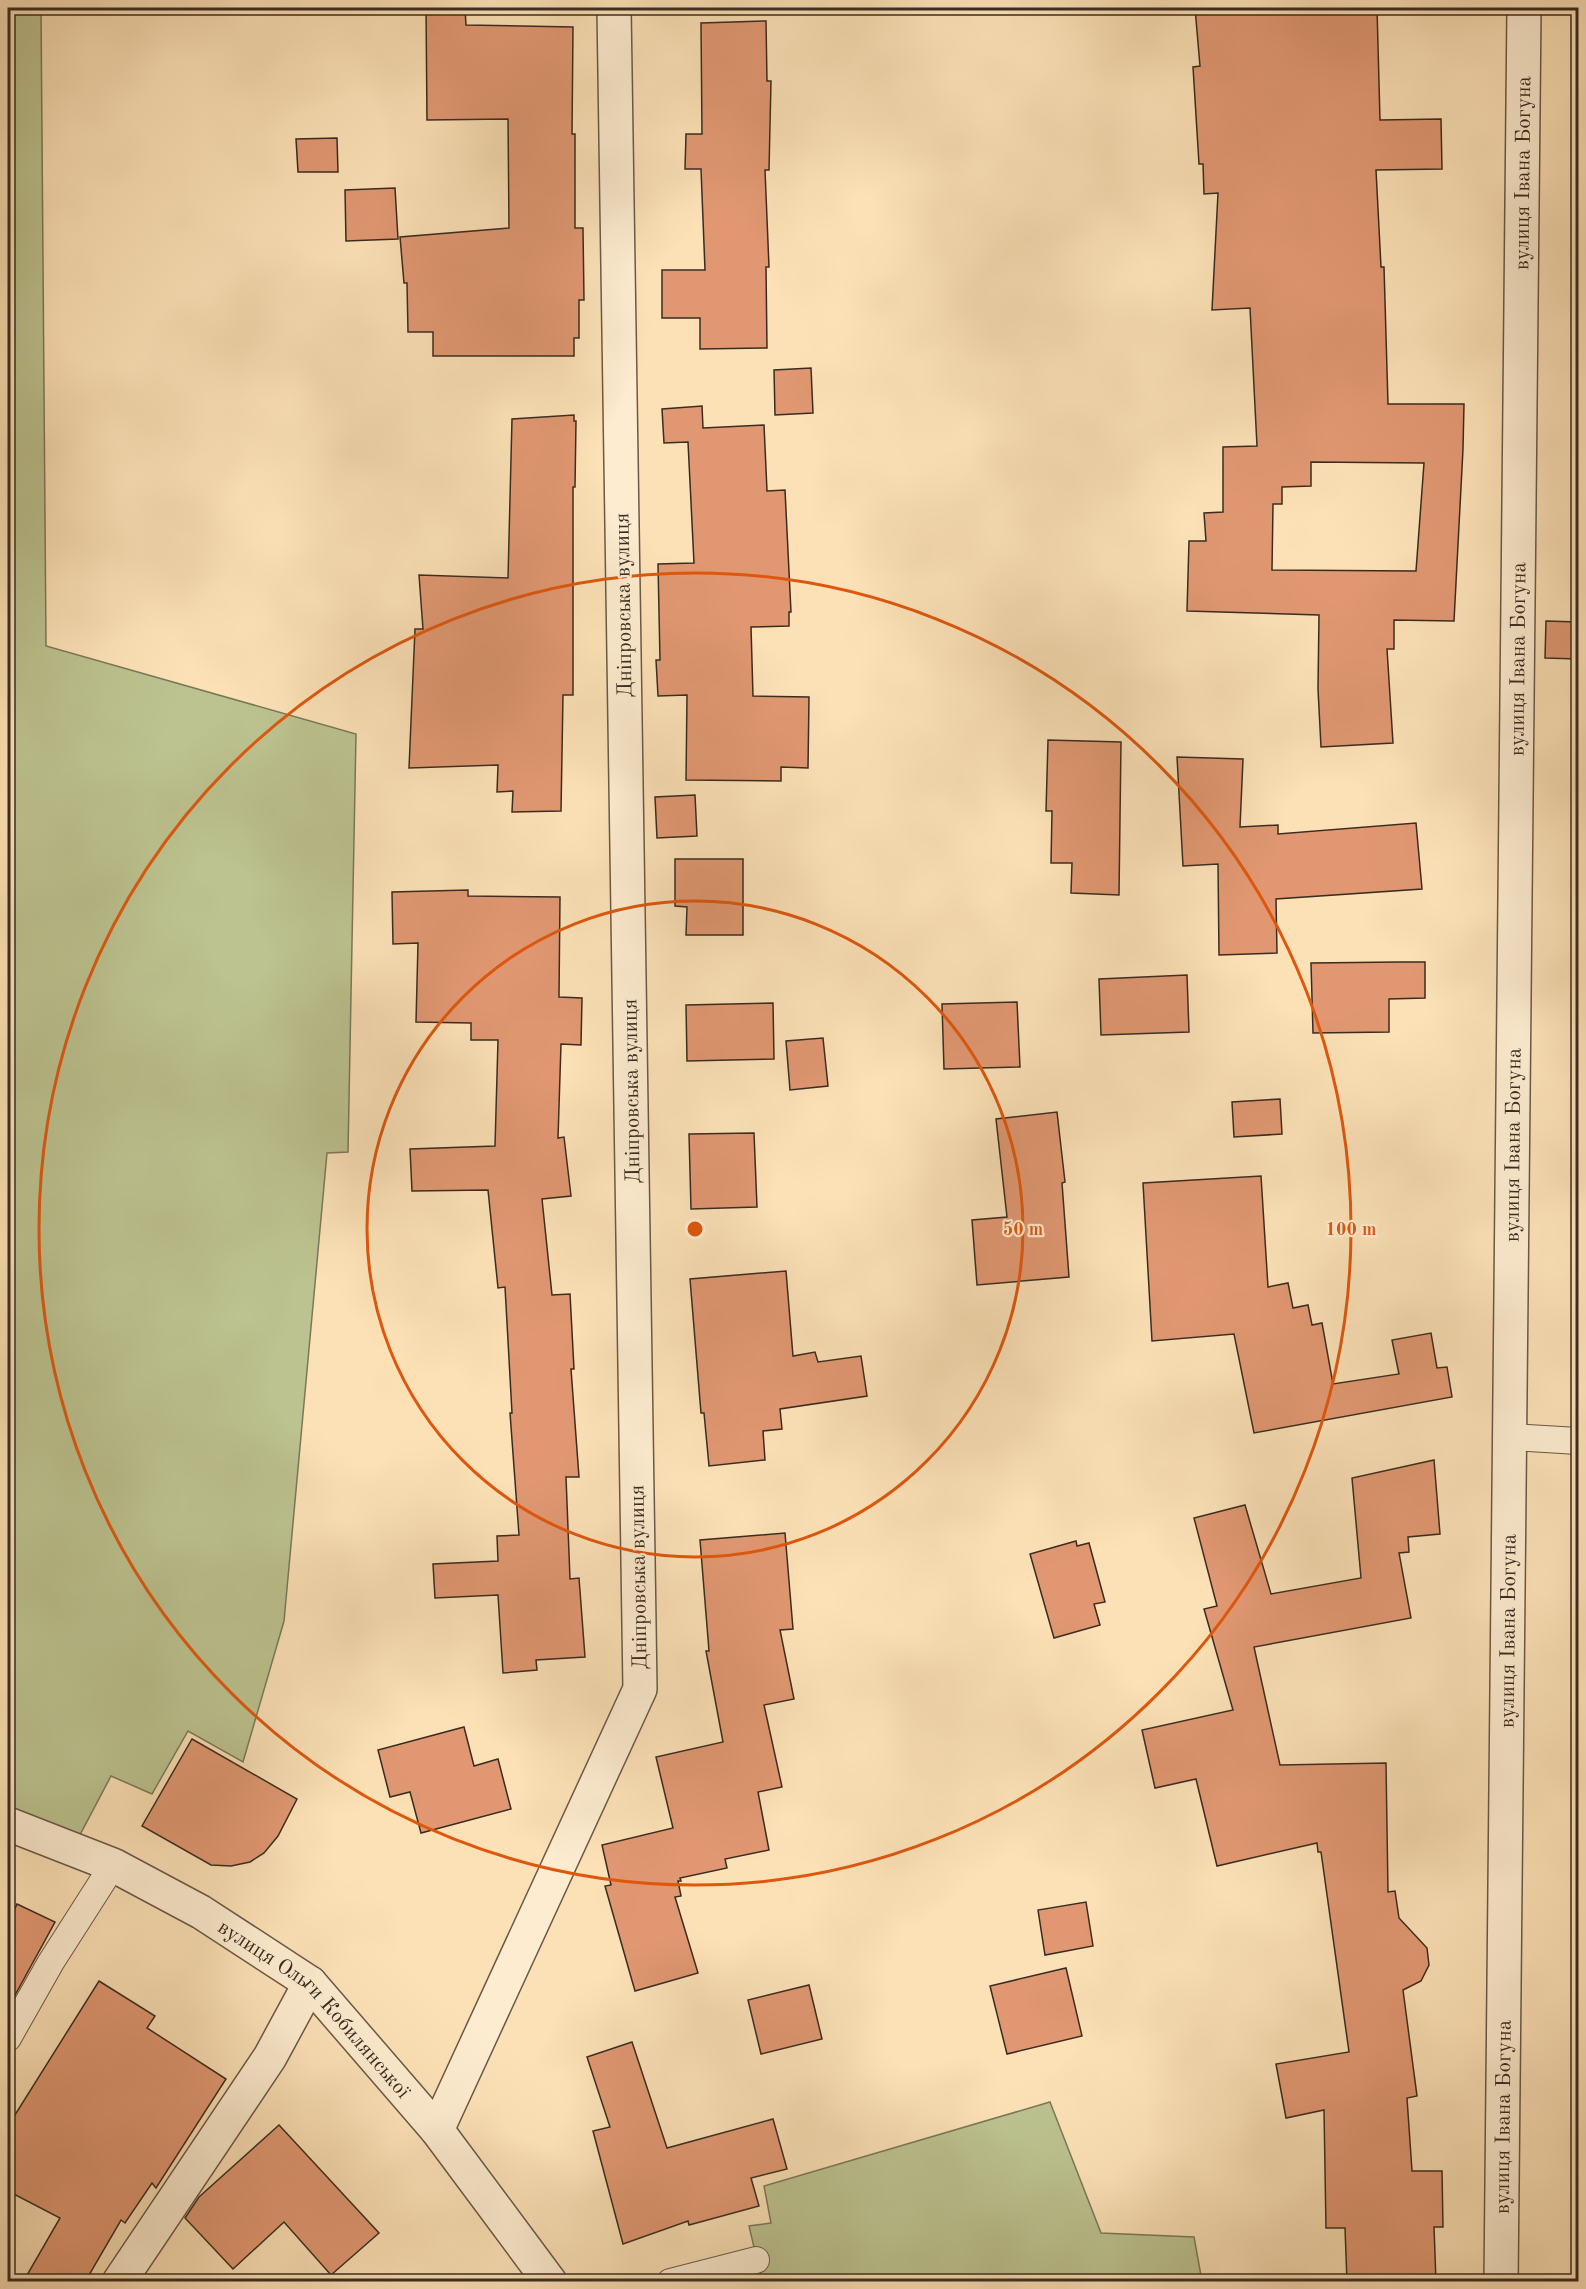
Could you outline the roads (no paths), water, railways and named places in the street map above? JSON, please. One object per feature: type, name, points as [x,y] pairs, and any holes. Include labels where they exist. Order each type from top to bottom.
[{"type":"street","name":"Дніпровська вулиця","points":[[437,2130],[640,1689],[614,8]]},
{"type":"street","name":"вулиця Івана Богуна","points":[[1502,2282],[1524,8]]},
{"type":"street","name":"вулиця Ольги Кобилянської","points":[[8,1824],[113,1865],[201,1912],[310,1983],[437,2130],[543,2279]]},
{"type":"street","points":[[119,2282],[270,2057],[310,1983]]},
{"type":"lane","points":[[1510,1437],[1578,1441]]},
{"type":"lane","points":[[8,2038],[51,1962],[113,1865]]},
{"type":"lane","points":[[670,2282],[756,2260]]}]
